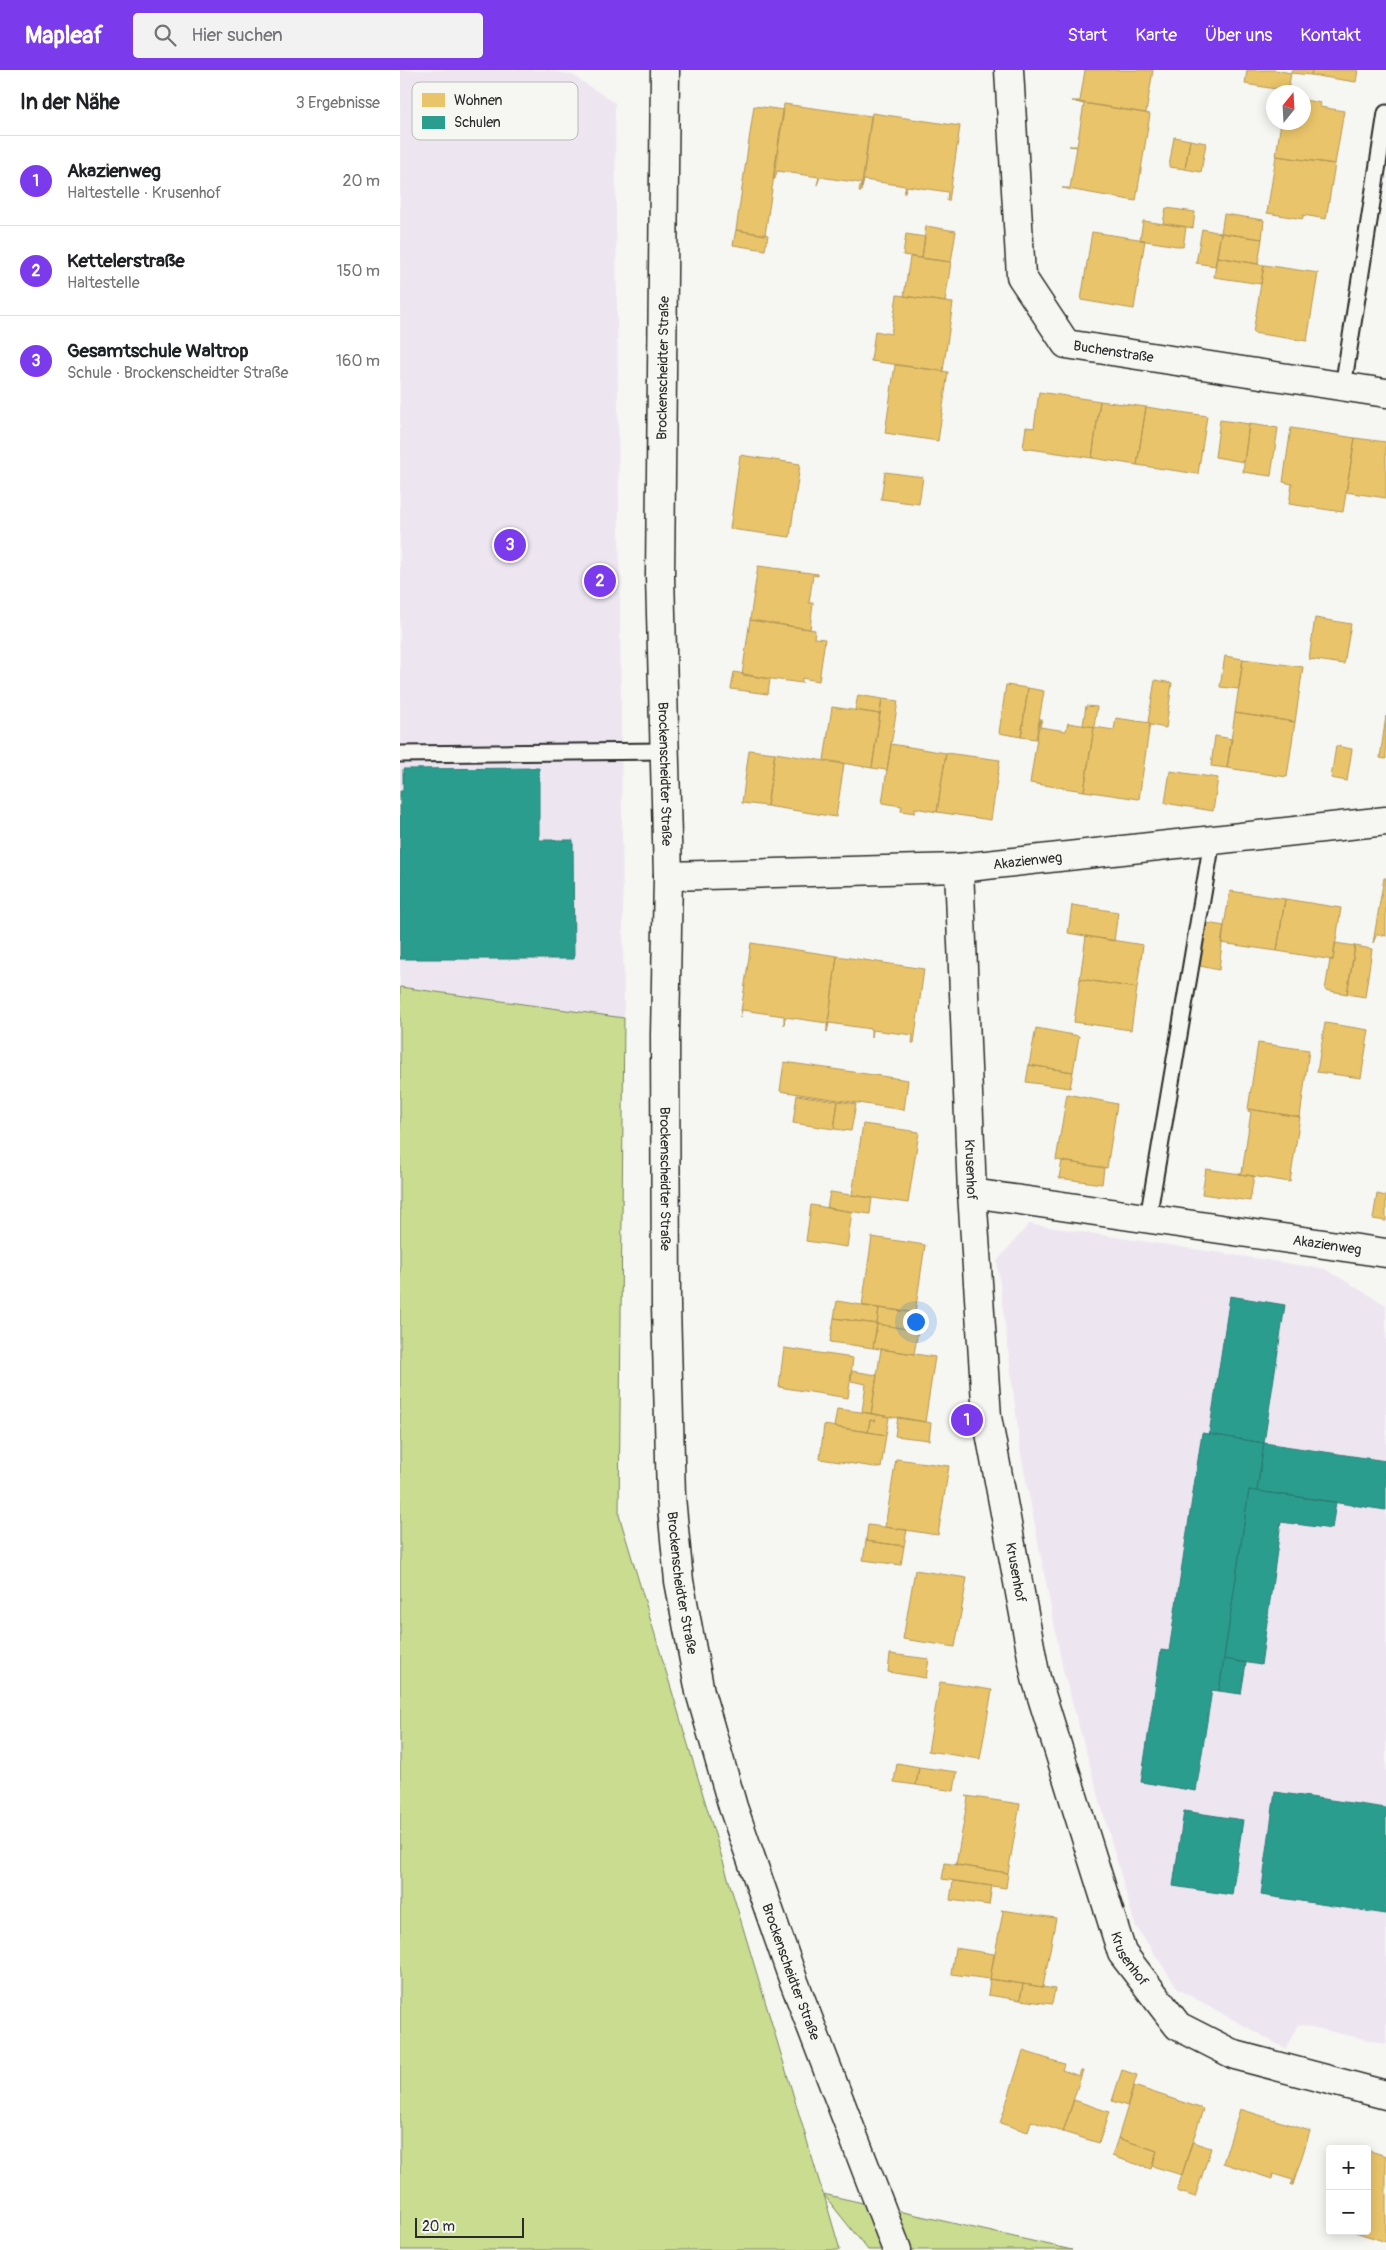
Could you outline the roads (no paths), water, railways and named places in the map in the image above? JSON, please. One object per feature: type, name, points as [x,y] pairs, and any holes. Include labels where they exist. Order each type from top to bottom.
[{"type":"street","name":"Brockenscheidter Straße","points":[[665,70],[660,576],[668,876],[665,1035],[666,1306],[672,1498],[679,1581],[700,1692],[733,1807],[793,1979],[897,2250]]},
{"type":"street","name":"Buchenstraße","points":[[1008,70],[1021,276],[1066,344],[1386,393]]},
{"type":"street","name":"Akazienweg","points":[[668,876],[959,868],[1386,821]]},
{"type":"street","name":"Krusenhof","points":[[959,868],[972,1193],[987,1417],[1036,1678],[1122,1953],[1178,2026],[1235,2055],[1386,2095]]},
{"type":"street","name":"Akazienweg","points":[[972,1193],[1386,1253]]},
{"type":"lane","points":[[1343,387],[1386,113]]},
{"type":"lane","points":[[400,754],[665,751]]},
{"type":"lane","points":[[1148,1218],[1212,841]]},
{"type":"place","name":"Gesamtschule Waltrop","points":[[510,545]]},
{"type":"place","name":"Kettelerstraße","points":[[600,581]]},
{"type":"place","name":"Akazienweg","points":[[967,1420]]}]
